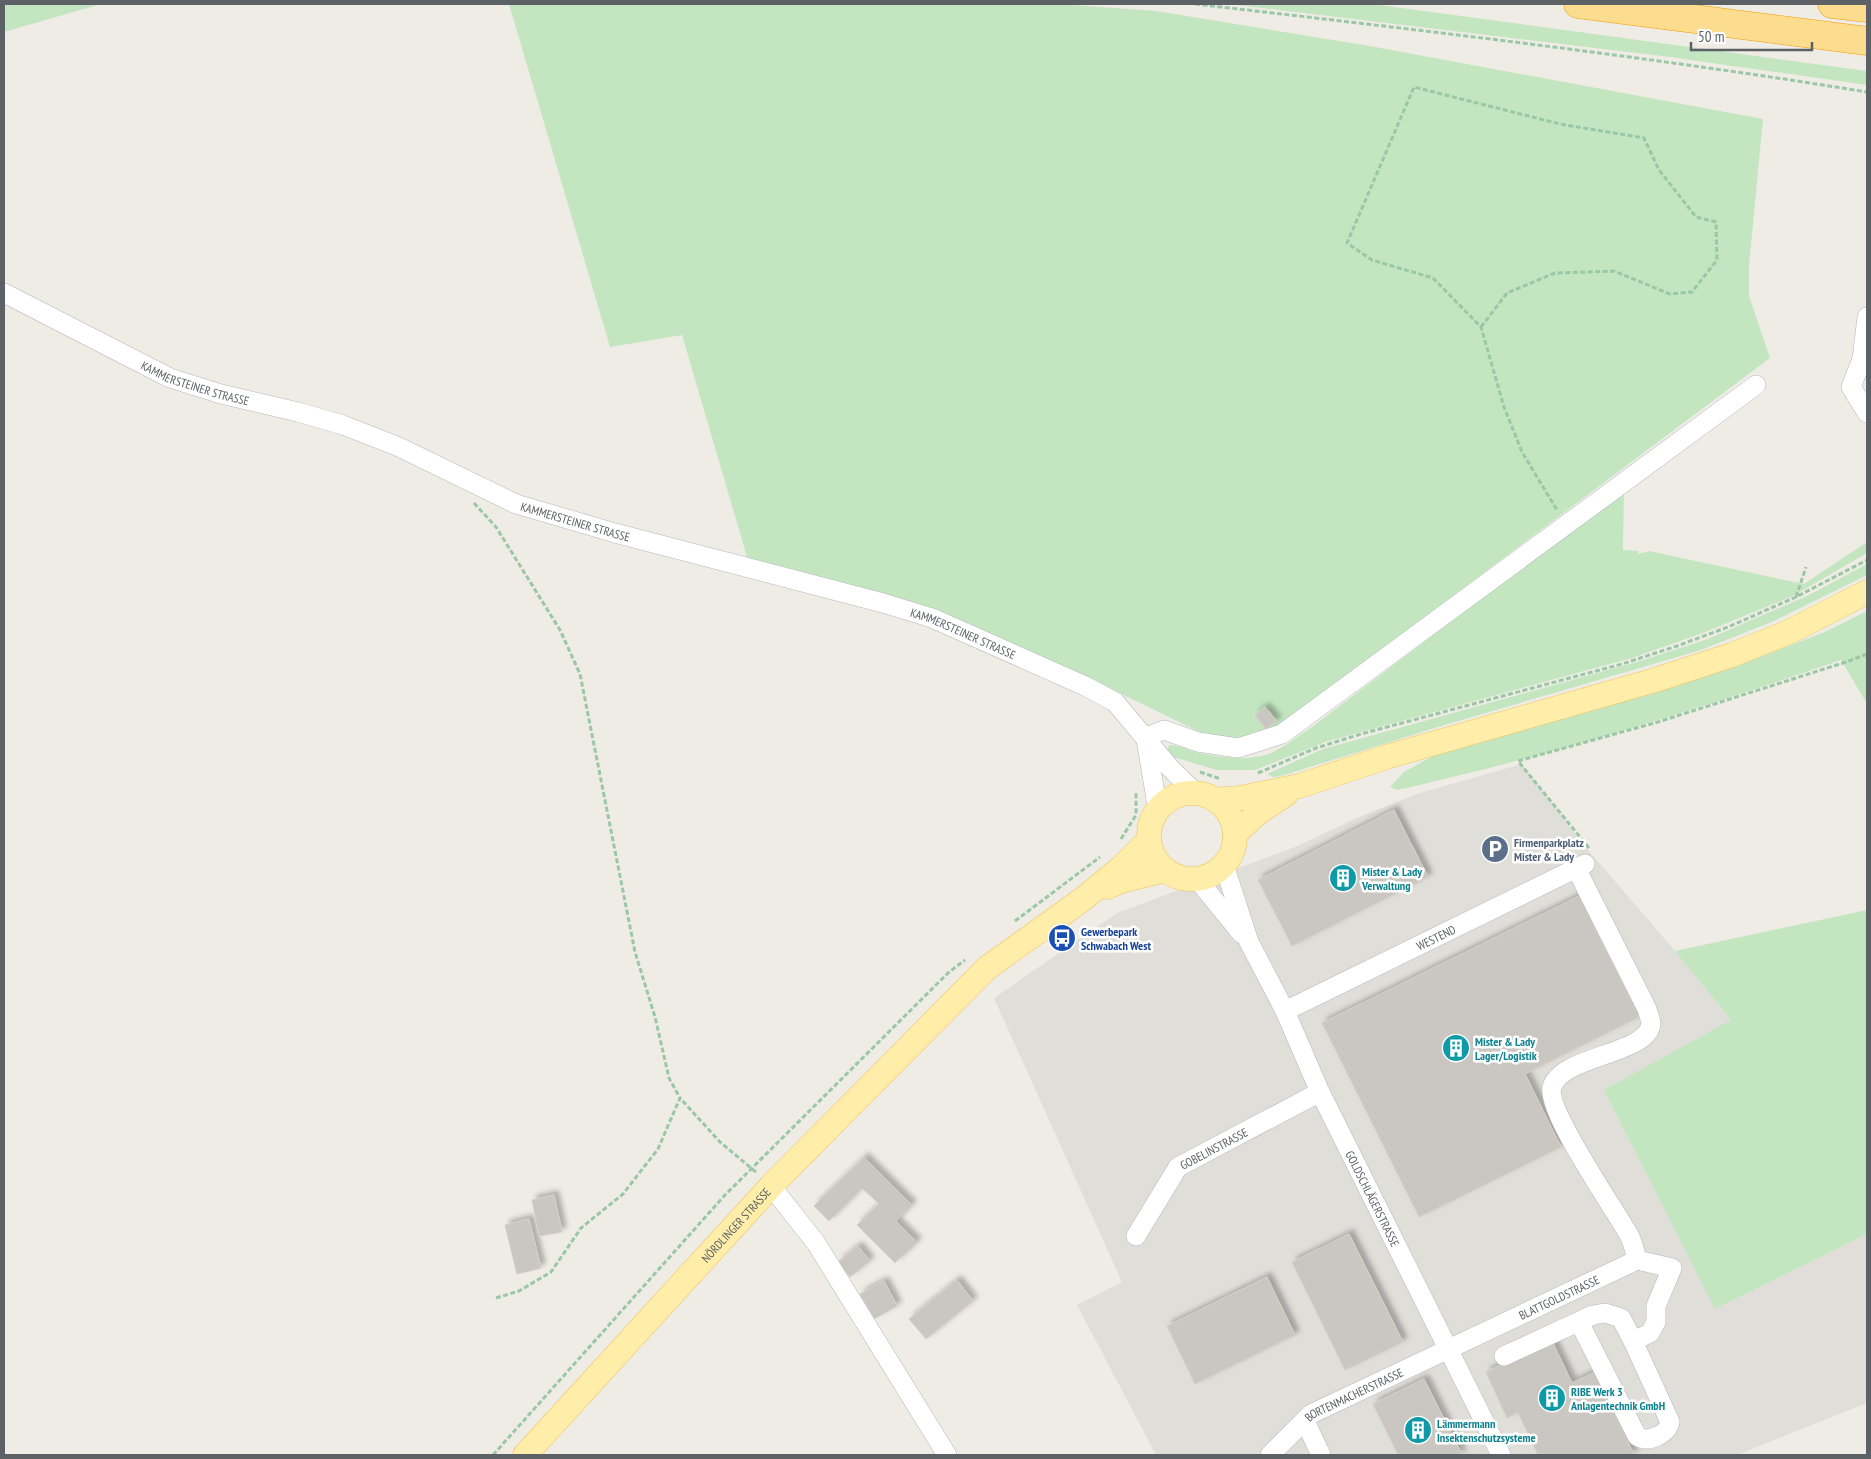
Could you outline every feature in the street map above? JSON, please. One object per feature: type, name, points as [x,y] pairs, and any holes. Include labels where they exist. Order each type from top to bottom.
[{"type":"highway","points":[[1578,4],[1867,41]]},
{"type":"highway","points":[[1832,4],[1867,8]]},
{"type":"main road","points":[[1203,788],[1225,809],[1232,821],[1235,834],[1234,846],[1224,865],[1216,872],[1197,879],[1186,878],[1166,870],[1158,862],[1149,840],[1152,820],[1165,803],[1175,797],[1203,788],[1240,798],[1299,786],[1386,757],[1652,681],[1732,655],[1789,632],[1867,592]]},
{"type":"main road","points":[[1235,834],[1259,812],[1299,786]]},
{"type":"main road","points":[[771,1186],[987,968],[1083,899],[1122,867],[1149,840]]},
{"type":"main road","points":[[1083,899],[1124,880],[1166,870]]},
{"type":"main road","name":"NÖRDLINGER STRASSE","points":[[525,1455],[771,1186]]},
{"type":"street","name":"KAMMERSTEINER STRASSE","points":[[4,293],[170,378],[222,394],[343,425],[398,447],[516,504],[606,531],[882,603],[932,618],[1085,686],[1115,702],[1171,769],[1203,788]]},
{"type":"street","points":[[1867,317],[1862,359],[1851,387],[1867,413]]},
{"type":"street","points":[[1158,811],[1146,737],[1164,730],[1198,742],[1238,748],[1282,734],[1756,385]]},
{"type":"street","name":"GOLDSCHLÄGERSTRASSE","points":[[1224,865],[1249,942],[1285,1011],[1320,1092],[1501,1455]]},
{"type":"street","points":[[1581,866],[1651,1022],[1648,1032],[1640,1041],[1584,1062],[1558,1078],[1552,1088],[1552,1100],[1572,1140],[1630,1237],[1637,1260],[1672,1268],[1656,1306],[1656,1322],[1650,1333],[1633,1342]]},
{"type":"street","name":"WESTEND","points":[[1285,1011],[1581,866]]},
{"type":"street","name":"GOLDSCHLÄGERSTRASSE","points":[[1197,879],[1249,942]]},
{"type":"street","name":"GOBELINSTRASSE","points":[[1136,1236],[1178,1167],[1320,1092]]},
{"type":"street","name":"NÖRDLINGER STRASSE","points":[[771,1186],[816,1243],[947,1455]]},
{"type":"street","name":"BLATTGOLDSTRASSE","points":[[1449,1348],[1637,1260]]},
{"type":"street","points":[[1504,1356],[1579,1322],[1605,1312],[1615,1315],[1621,1318],[1629,1330],[1670,1422],[1666,1432],[1650,1438],[1640,1439],[1637,1436],[1579,1322]]},
{"type":"street","name":"BORTENMACHERSTRASSE","points":[[1270,1455],[1311,1414],[1449,1348]]},
{"type":"street","points":[[1305,1421],[1321,1455]]},
{"type":"path","points":[[1195,4],[1529,43],[1867,92]]},
{"type":"path","points":[[1481,327],[1507,293],[1556,273],[1614,271],[1670,294],[1692,292],[1717,260],[1716,222],[1696,217],[1659,170],[1644,138],[1560,124],[1414,88],[1347,242],[1372,260],[1433,278],[1481,327],[1504,406],[1522,452],[1567,526]]},
{"type":"path","points":[[466,481],[465,493],[496,527],[560,630],[580,674],[635,952],[655,1017],[670,1078],[680,1098],[720,1142],[771,1186]]},
{"type":"path","points":[[1257,773],[1316,748],[1361,734],[1622,664],[1677,646],[1796,597],[1867,560]]},
{"type":"path","points":[[1796,597],[1806,567]]},
{"type":"path","points":[[1581,866],[1597,858],[1518,761],[1658,722],[1867,654]]},
{"type":"path","points":[[1116,846],[1136,815],[1136,781],[1150,771]]},
{"type":"path","points":[[1203,788],[1207,776],[1229,780]]},
{"type":"path","points":[[1012,924],[1103,856]]},
{"type":"path","points":[[493,1455],[724,1195],[948,973],[969,957]]},
{"type":"path","points":[[496,1298],[520,1291],[551,1272],[581,1228],[623,1194],[658,1149],[680,1098]]},
{"type":"shaded area","points":[[1522,764],[1583,844],[1675,951],[1731,1020],[1715,1309],[1867,1234],[1867,1403],[1737,1455],[1156,1455],[1077,1305],[1122,1282],[994,998],[1117,913],[1295,847],[1359,817],[1420,793]]},
{"type":"green space","points":[[4,4],[101,4],[4,32]]},
{"type":"green space","points":[[509,4],[1059,4],[1156,11],[1370,46],[1763,119],[1749,266],[1749,296],[1770,358],[1274,730],[1254,740],[1210,740],[1200,732],[1090,679],[978,629],[882,595],[747,557],[682,335],[610,347]]},
{"type":"green space","points":[[1229,4],[1372,4],[1867,71],[1867,85],[1670,57]]},
{"type":"green space","points":[[1624,490],[1623,550],[1638,551],[1638,554],[1649,551],[1804,584],[1867,542],[1867,553],[1793,596],[1703,633],[1632,658],[1328,741],[1255,770],[1217,770],[1173,757],[1167,752],[1169,745],[1172,745],[1199,753],[1232,758],[1249,758],[1265,755],[1282,747],[1312,727]]},
{"type":"green space","points":[[1867,564],[1867,575],[1774,621],[1701,650],[1438,727],[1281,776],[1273,777],[1267,774],[1323,749],[1637,662],[1708,639],[1811,594]]},
{"type":"green space","points":[[1867,611],[1867,704],[1841,660],[1731,697],[1565,748],[1397,790],[1390,787],[1404,772],[1433,756],[1737,666],[1827,631]]},
{"type":"green space","points":[[1867,910],[1867,1234],[1715,1309],[1604,1090],[1731,1020],[1675,951]]},
{"type":"building","points":[[1265,707],[1277,721],[1266,729],[1255,715]]},
{"type":"building","name":"Mister & Lady Verwaltung","points":[[1394,810],[1428,877],[1292,946],[1258,880]]},
{"type":"building","name":"Mister & Lady Lager/Logistik","points":[[1579,896],[1639,1017],[1525,1074],[1561,1147],[1419,1217],[1322,1023]]},
{"type":"building","points":[[864,1157],[912,1205],[896,1221],[917,1242],[895,1263],[857,1225],[879,1204],[862,1188],[829,1221],[814,1206]]},
{"type":"building","points":[[554,1195],[562,1232],[539,1236],[532,1200]]},
{"type":"building","points":[[529,1219],[541,1268],[517,1274],[505,1225]]},
{"type":"building","points":[[1349,1234],[1403,1342],[1345,1370],[1292,1262]]},
{"type":"building","points":[[858,1246],[870,1261],[850,1277],[838,1262]]},
{"type":"building","points":[[1267,1277],[1295,1335],[1195,1384],[1167,1326]]},
{"type":"building","points":[[957,1280],[973,1301],[926,1339],[909,1319]]},
{"type":"building","points":[[884,1281],[897,1306],[874,1319],[860,1294]]},
{"type":"building","name":"RIBE Werk 3 Anlagentechnik GmbH","points":[[1552,1341],[1572,1383],[1595,1372],[1634,1455],[1538,1455],[1518,1412],[1507,1418],[1486,1372]]},
{"type":"building","name":"Lämmermann Insektenschutzsysteme","points":[[1424,1379],[1462,1455],[1398,1455],[1373,1404]]},
{"type":"place","name":"Firmenparkplatz Mister & Lady","points":[[1495,849]]},
{"type":"place","name":"Mister & Lady Verwaltung","points":[[1343,878]]},
{"type":"place","name":"Gewerbepark Schwabach West","points":[[1062,938]]},
{"type":"place","name":"Mister & Lady Lager/Logistik","points":[[1456,1048]]},
{"type":"place","name":"RIBE Werk 3 Anlagentechnik GmbH","points":[[1552,1398]]},
{"type":"place","name":"Lämmermann Insektenschutzsysteme","points":[[1418,1430]]}]
